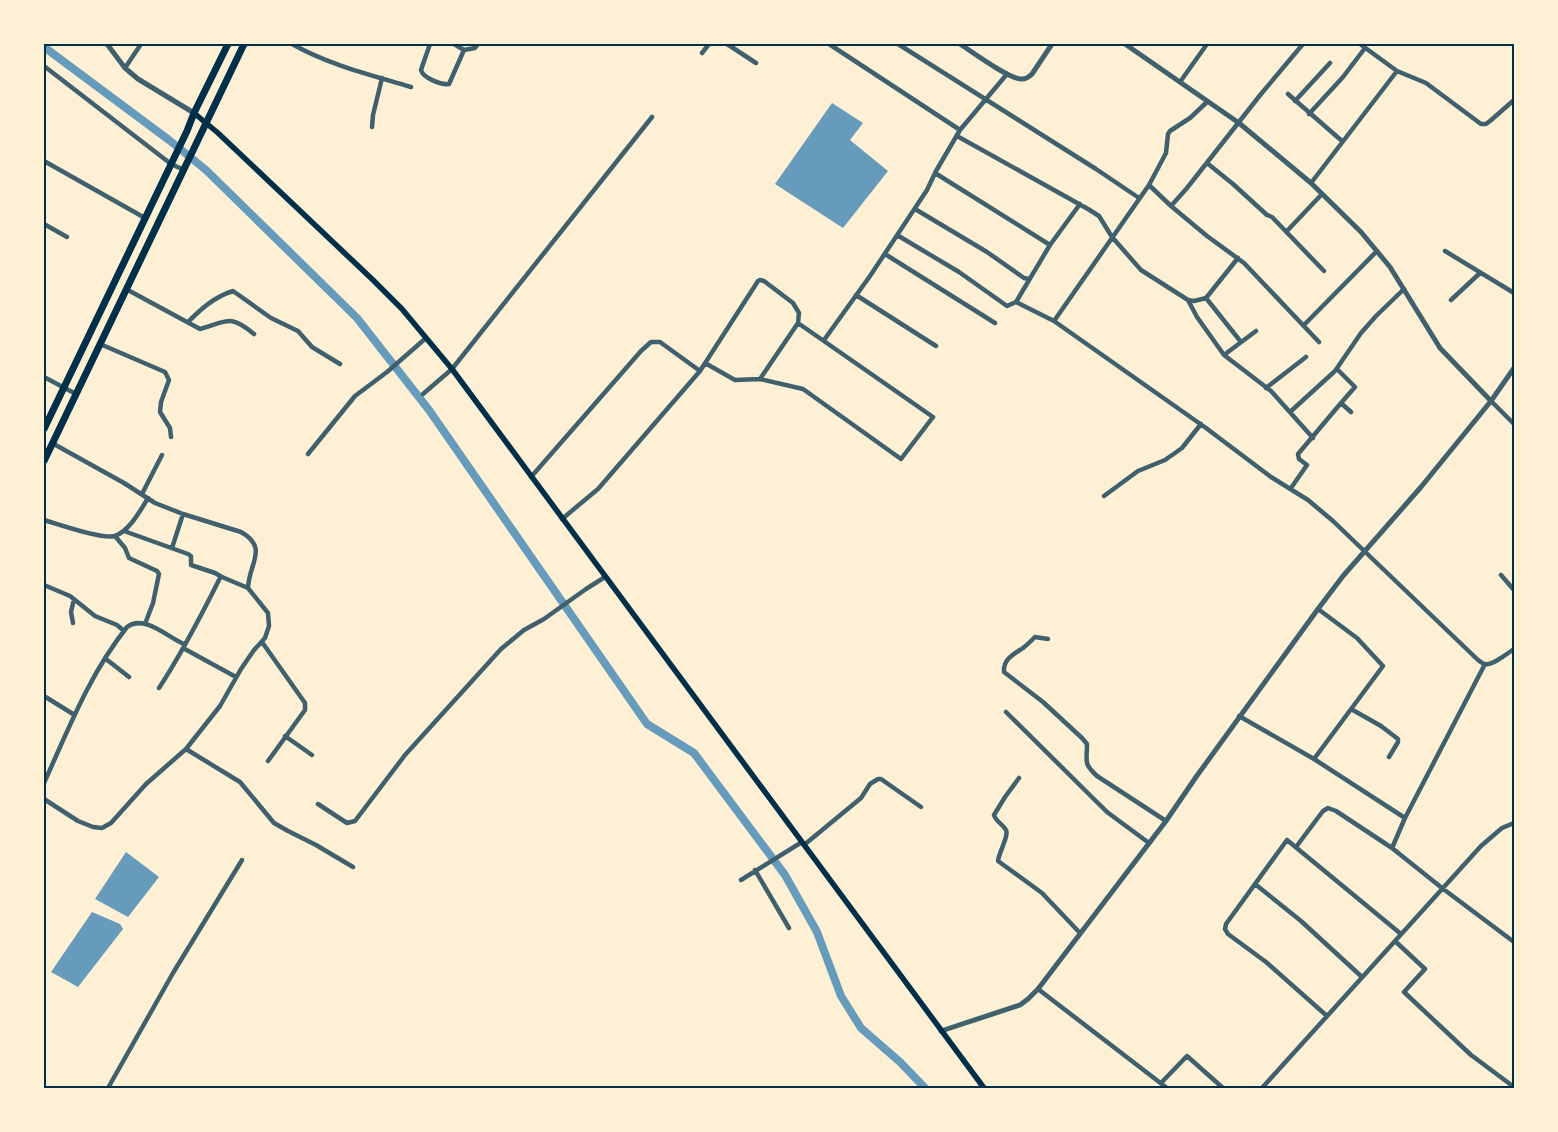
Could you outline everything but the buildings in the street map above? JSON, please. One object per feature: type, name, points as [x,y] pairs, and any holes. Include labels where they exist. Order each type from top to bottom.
[{"type":"main road","points":[[44,428],[228,44]]},
{"type":"main road","points":[[44,460],[244,44]]},
{"type":"main road","points":[[194,113],[358,265],[402,309],[452,369],[984,1088]]},
{"type":"street","points":[[107,44],[125,68],[138,80],[194,113]]},
{"type":"street","points":[[125,68],[141,44]]},
{"type":"street","points":[[292,44],[352,70],[411,87]]},
{"type":"street","points":[[430,44],[421,73],[446,85],[453,79],[464,50]]},
{"type":"street","points":[[454,44],[464,50],[475,48],[478,44]]},
{"type":"street","points":[[702,53],[709,44]]},
{"type":"street","points":[[727,44],[756,63]]},
{"type":"street","points":[[829,44],[960,130]]},
{"type":"street","points":[[898,44],[1139,198]]},
{"type":"street","points":[[960,44],[1016,79],[1028,78],[1052,44]]},
{"type":"street","points":[[1125,44],[1238,123],[1310,183],[1361,232],[1404,289],[1440,348],[1514,424]]},
{"type":"street","points":[[1180,82],[1207,44]]},
{"type":"street","points":[[1171,206],[1303,44]]},
{"type":"street","points":[[1360,44],[1397,71],[1426,83],[1481,124],[1486,124],[1514,100]]},
{"type":"street","points":[[1309,114],[1343,77],[1365,48]]},
{"type":"street","points":[[1295,101],[1330,63]]},
{"type":"street","points":[[44,66],[172,162],[185,169]]},
{"type":"street","points":[[1310,183],[1397,71]]},
{"type":"street","points":[[824,340],[885,254],[927,190],[960,130],[1007,74]]},
{"type":"street","points":[[372,127],[382,78]]},
{"type":"street","points":[[1288,94],[1342,141]]},
{"type":"street","points":[[1054,321],[1149,185],[1166,153],[1169,132],[1190,118],[1207,102]]},
{"type":"street","points":[[423,394],[452,369],[652,117]]},
{"type":"street","points":[[957,136],[1099,216],[1112,237],[1141,270],[1188,300],[1194,301],[1206,298],[1238,258]]},
{"type":"street","points":[[44,161],[145,218]]},
{"type":"street","points":[[1207,163],[1267,215],[1272,217],[1324,271]]},
{"type":"street","points":[[935,173],[1050,245]]},
{"type":"street","points":[[1149,185],[1207,236],[1238,258],[1319,342]]},
{"type":"street","points":[[1287,231],[1322,194]]},
{"type":"street","points":[[897,235],[959,272],[1007,306],[1016,302],[1050,245],[1080,204]]},
{"type":"street","points":[[915,208],[987,252],[1024,278],[1029,279]]},
{"type":"street","points":[[44,224],[67,237]]},
{"type":"street","points":[[1445,250],[1514,293]]},
{"type":"street","points":[[1304,325],[1376,251]]},
{"type":"street","points":[[885,254],[995,323]]},
{"type":"street","points":[[1451,300],[1480,273]]},
{"type":"street","points":[[562,519],[598,489],[700,371],[760,280],[786,298],[797,308],[799,313],[798,322],[760,379]]},
{"type":"street","points":[[126,289],[200,329],[221,321],[234,321],[242,324],[254,334]]},
{"type":"street","points":[[1290,412],[1337,369],[1361,333],[1404,289]]},
{"type":"street","points":[[188,322],[205,306],[233,291],[271,318],[298,331],[312,347],[340,364]]},
{"type":"street","points":[[856,295],[936,346]]},
{"type":"street","points":[[1206,298],[1241,342]]},
{"type":"street","points":[[1188,300],[1196,317],[1224,355],[1266,388],[1313,438]]},
{"type":"street","points":[[1016,302],[1054,321],[1321,511],[1466,649],[1485,664],[1495,662],[1514,649]]},
{"type":"street","points":[[705,363],[735,380],[760,379],[803,389],[901,459],[933,416],[798,322]]},
{"type":"street","points":[[1224,355],[1256,331]]},
{"type":"street","points":[[308,454],[355,396],[388,372],[426,338]]},
{"type":"street","points":[[531,477],[651,342],[660,342],[700,371]]},
{"type":"street","points":[[100,344],[165,372],[169,380],[161,402],[160,412],[170,428],[171,437]]},
{"type":"street","points":[[1266,388],[1306,357]]},
{"type":"street","points":[[942,1031],[1020,1005],[1038,989],[1166,821],[1239,716],[1318,609],[1364,551],[1421,487],[1491,401],[1514,368]]},
{"type":"street","points":[[1291,488],[1307,465],[1299,459],[1298,454],[1355,387],[1337,369]]},
{"type":"street","points":[[44,378],[76,394]]},
{"type":"street","points":[[1341,403],[1351,412]]},
{"type":"street","points":[[1104,496],[1138,471],[1165,460],[1182,448],[1201,424]]},
{"type":"street","points":[[52,443],[124,483],[155,503],[240,532],[253,541],[257,552],[248,588]]},
{"type":"street","points":[[142,494],[162,456]]},
{"type":"street","points":[[44,520],[96,535],[115,536],[124,531],[148,498]]},
{"type":"street","points":[[172,548],[183,514]]},
{"type":"street","points":[[44,798],[78,821],[93,827],[102,828],[110,823],[146,784],[186,749],[220,706],[254,650],[268,633],[268,613],[248,588],[215,573],[192,566],[190,564],[190,555],[124,531]]},
{"type":"street","points":[[115,536],[125,548],[129,558],[157,571],[159,574],[153,603],[145,624]]},
{"type":"street","points":[[1501,575],[1514,590]]},
{"type":"street","points":[[159,688],[180,656],[183,646],[222,577]]},
{"type":"street","points":[[318,804],[347,823],[354,821],[405,755],[500,649],[524,630],[606,577]]},
{"type":"street","points":[[44,585],[74,599],[95,616],[117,625],[124,631]]},
{"type":"street","points":[[73,623],[71,612],[74,599]]},
{"type":"street","points":[[1314,759],[1383,666],[1357,638],[1318,609]]},
{"type":"street","points":[[44,782],[73,714],[86,689],[124,631],[131,624],[137,622],[145,624],[236,678]]},
{"type":"street","points":[[1048,638],[1035,637],[1024,648],[1014,652],[1004,667],[1004,672],[1043,702],[1082,738],[1087,744],[1085,761],[1097,776],[1166,821]]},
{"type":"street","points":[[262,642],[306,706],[268,761]]},
{"type":"street","points":[[106,659],[129,677]]},
{"type":"street","points":[[1392,848],[1405,818],[1485,664]]},
{"type":"street","points":[[44,696],[73,714]]},
{"type":"street","points":[[1351,709],[1381,726],[1398,739],[1389,757]]},
{"type":"street","points":[[1006,712],[1107,812],[1149,843]]},
{"type":"street","points":[[1239,716],[1314,759],[1405,818]]},
{"type":"street","points":[[285,736],[312,755]]},
{"type":"street","points":[[186,749],[240,782],[274,822],[316,844],[353,867]]},
{"type":"street","points":[[1019,778],[994,815],[1008,833],[1001,848],[998,861],[1042,893],[1080,933]]},
{"type":"street","points":[[740,880],[803,843],[861,798],[870,784],[878,779],[881,779],[921,807]]},
{"type":"street","points":[[1296,847],[1323,811],[1328,808],[1336,811],[1392,848],[1514,942]]},
{"type":"street","points":[[1262,1088],[1481,846],[1502,828],[1514,823]]},
{"type":"street","points":[[1327,1016],[1266,962],[1226,932],[1226,924],[1288,840],[1401,934]]},
{"type":"street","points":[[108,1088],[173,973],[242,860]]},
{"type":"street","points":[[755,870],[789,928]]},
{"type":"street","points":[[1254,884],[1301,921],[1362,977]]},
{"type":"street","points":[[1395,941],[1425,969],[1404,992],[1471,1055],[1514,1087]]},
{"type":"street","points":[[1038,989],[1167,1088]]},
{"type":"street","points":[[1161,1083],[1187,1056],[1223,1088]]},
{"type":"water","points":[[832,103],[863,123],[850,140],[888,171],[843,228],[775,184]]},
{"type":"water","points":[[126,852],[159,877],[128,917],[95,899]]},
{"type":"water","points":[[92,912],[120,924],[123,929],[78,987],[51,972]]},
{"type":"waterway","points":[[44,47],[169,140],[206,170],[357,318],[429,410],[647,724],[694,753],[785,875],[817,932],[841,996],[861,1028],[900,1062],[925,1088]]}]
